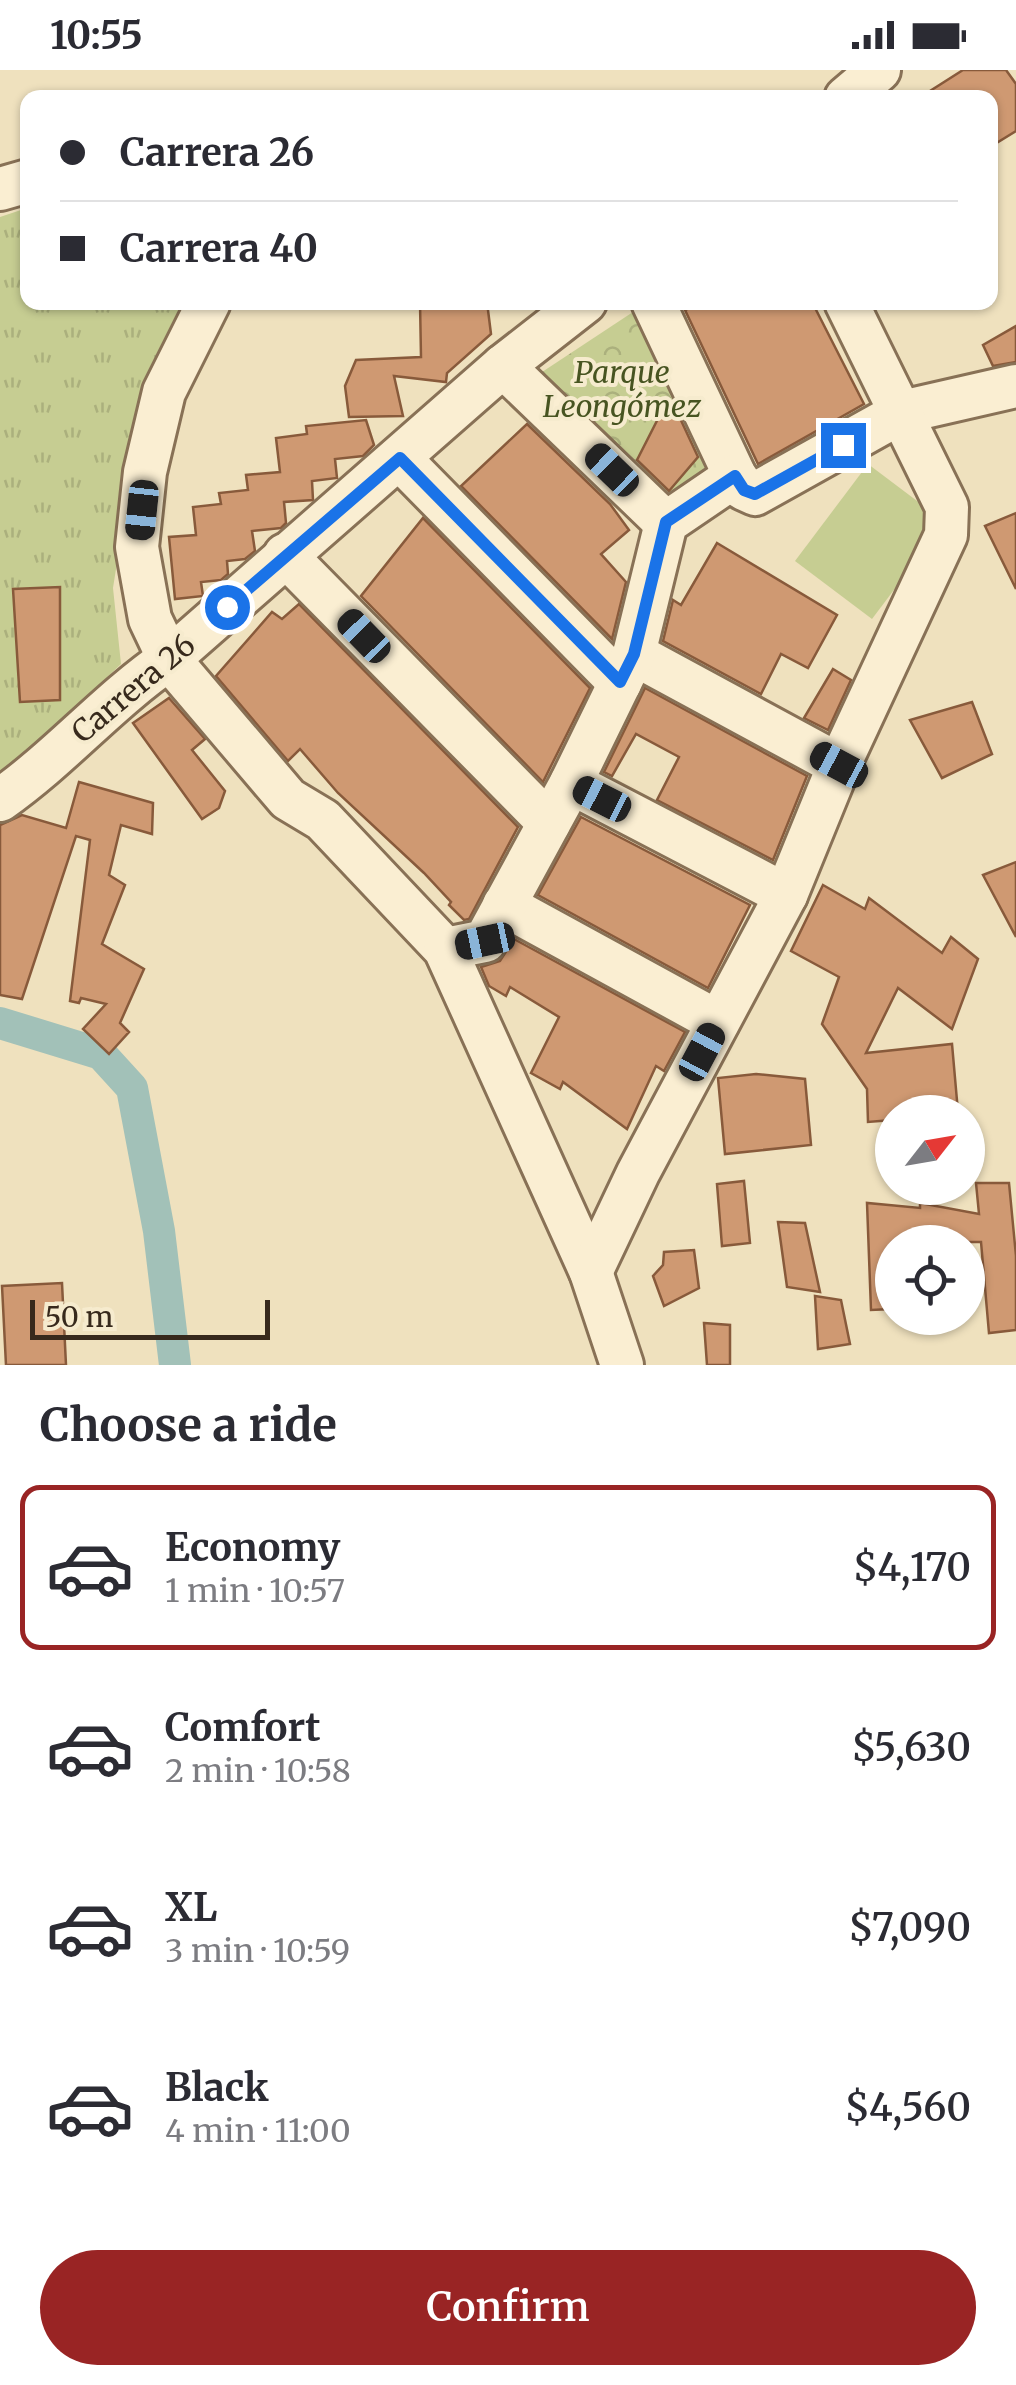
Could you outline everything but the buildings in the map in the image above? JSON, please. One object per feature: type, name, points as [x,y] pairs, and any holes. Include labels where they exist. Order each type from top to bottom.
[{"type":"street","points":[[855,90],[879,70]]},
{"type":"street","points":[[205,310],[164,392],[146,472],[137,548],[150,618],[169,660],[288,799],[323,820],[445,949],[591,1272],[622,1365]]},
{"type":"street","name":"Carrera 26","points":[[0,800],[138,681],[169,660],[503,366],[575,310]]},
{"type":"street","points":[[656,310],[745,485]]},
{"type":"street","points":[[591,1272],[638,1173],[786,896],[839,765],[946,535],[947,507],[850,310]]},
{"type":"street","points":[[503,366],[666,522]]},
{"type":"street","points":[[445,949],[485,941],[571,783],[627,668],[666,522],[902,412],[1016,386]]},
{"type":"street","points":[[400,458],[627,668],[839,765]]},
{"type":"street","points":[[285,555],[549,823]]},
{"type":"street","points":[[571,783],[786,896]]},
{"type":"street","points":[[504,904],[718,1022]]},
{"type":"green space","points":[[20,210],[20,310],[192,310],[143,399],[113,588],[121,664],[0,779],[0,217]]},
{"type":"green space","name":"Parque Leongómez","points":[[636,310],[714,445],[703,472],[660,510],[533,378]]},
{"type":"green space","points":[[868,464],[945,522],[872,619],[795,561]]},
{"type":"waterway","points":[[0,1023],[101,1054],[132,1088],[159,1231],[175,1365]]},
{"type":"route","points":[[227,607],[400,458],[620,682],[634,654],[666,522],[735,476],[744,490],[755,494],[843,445]]}]
